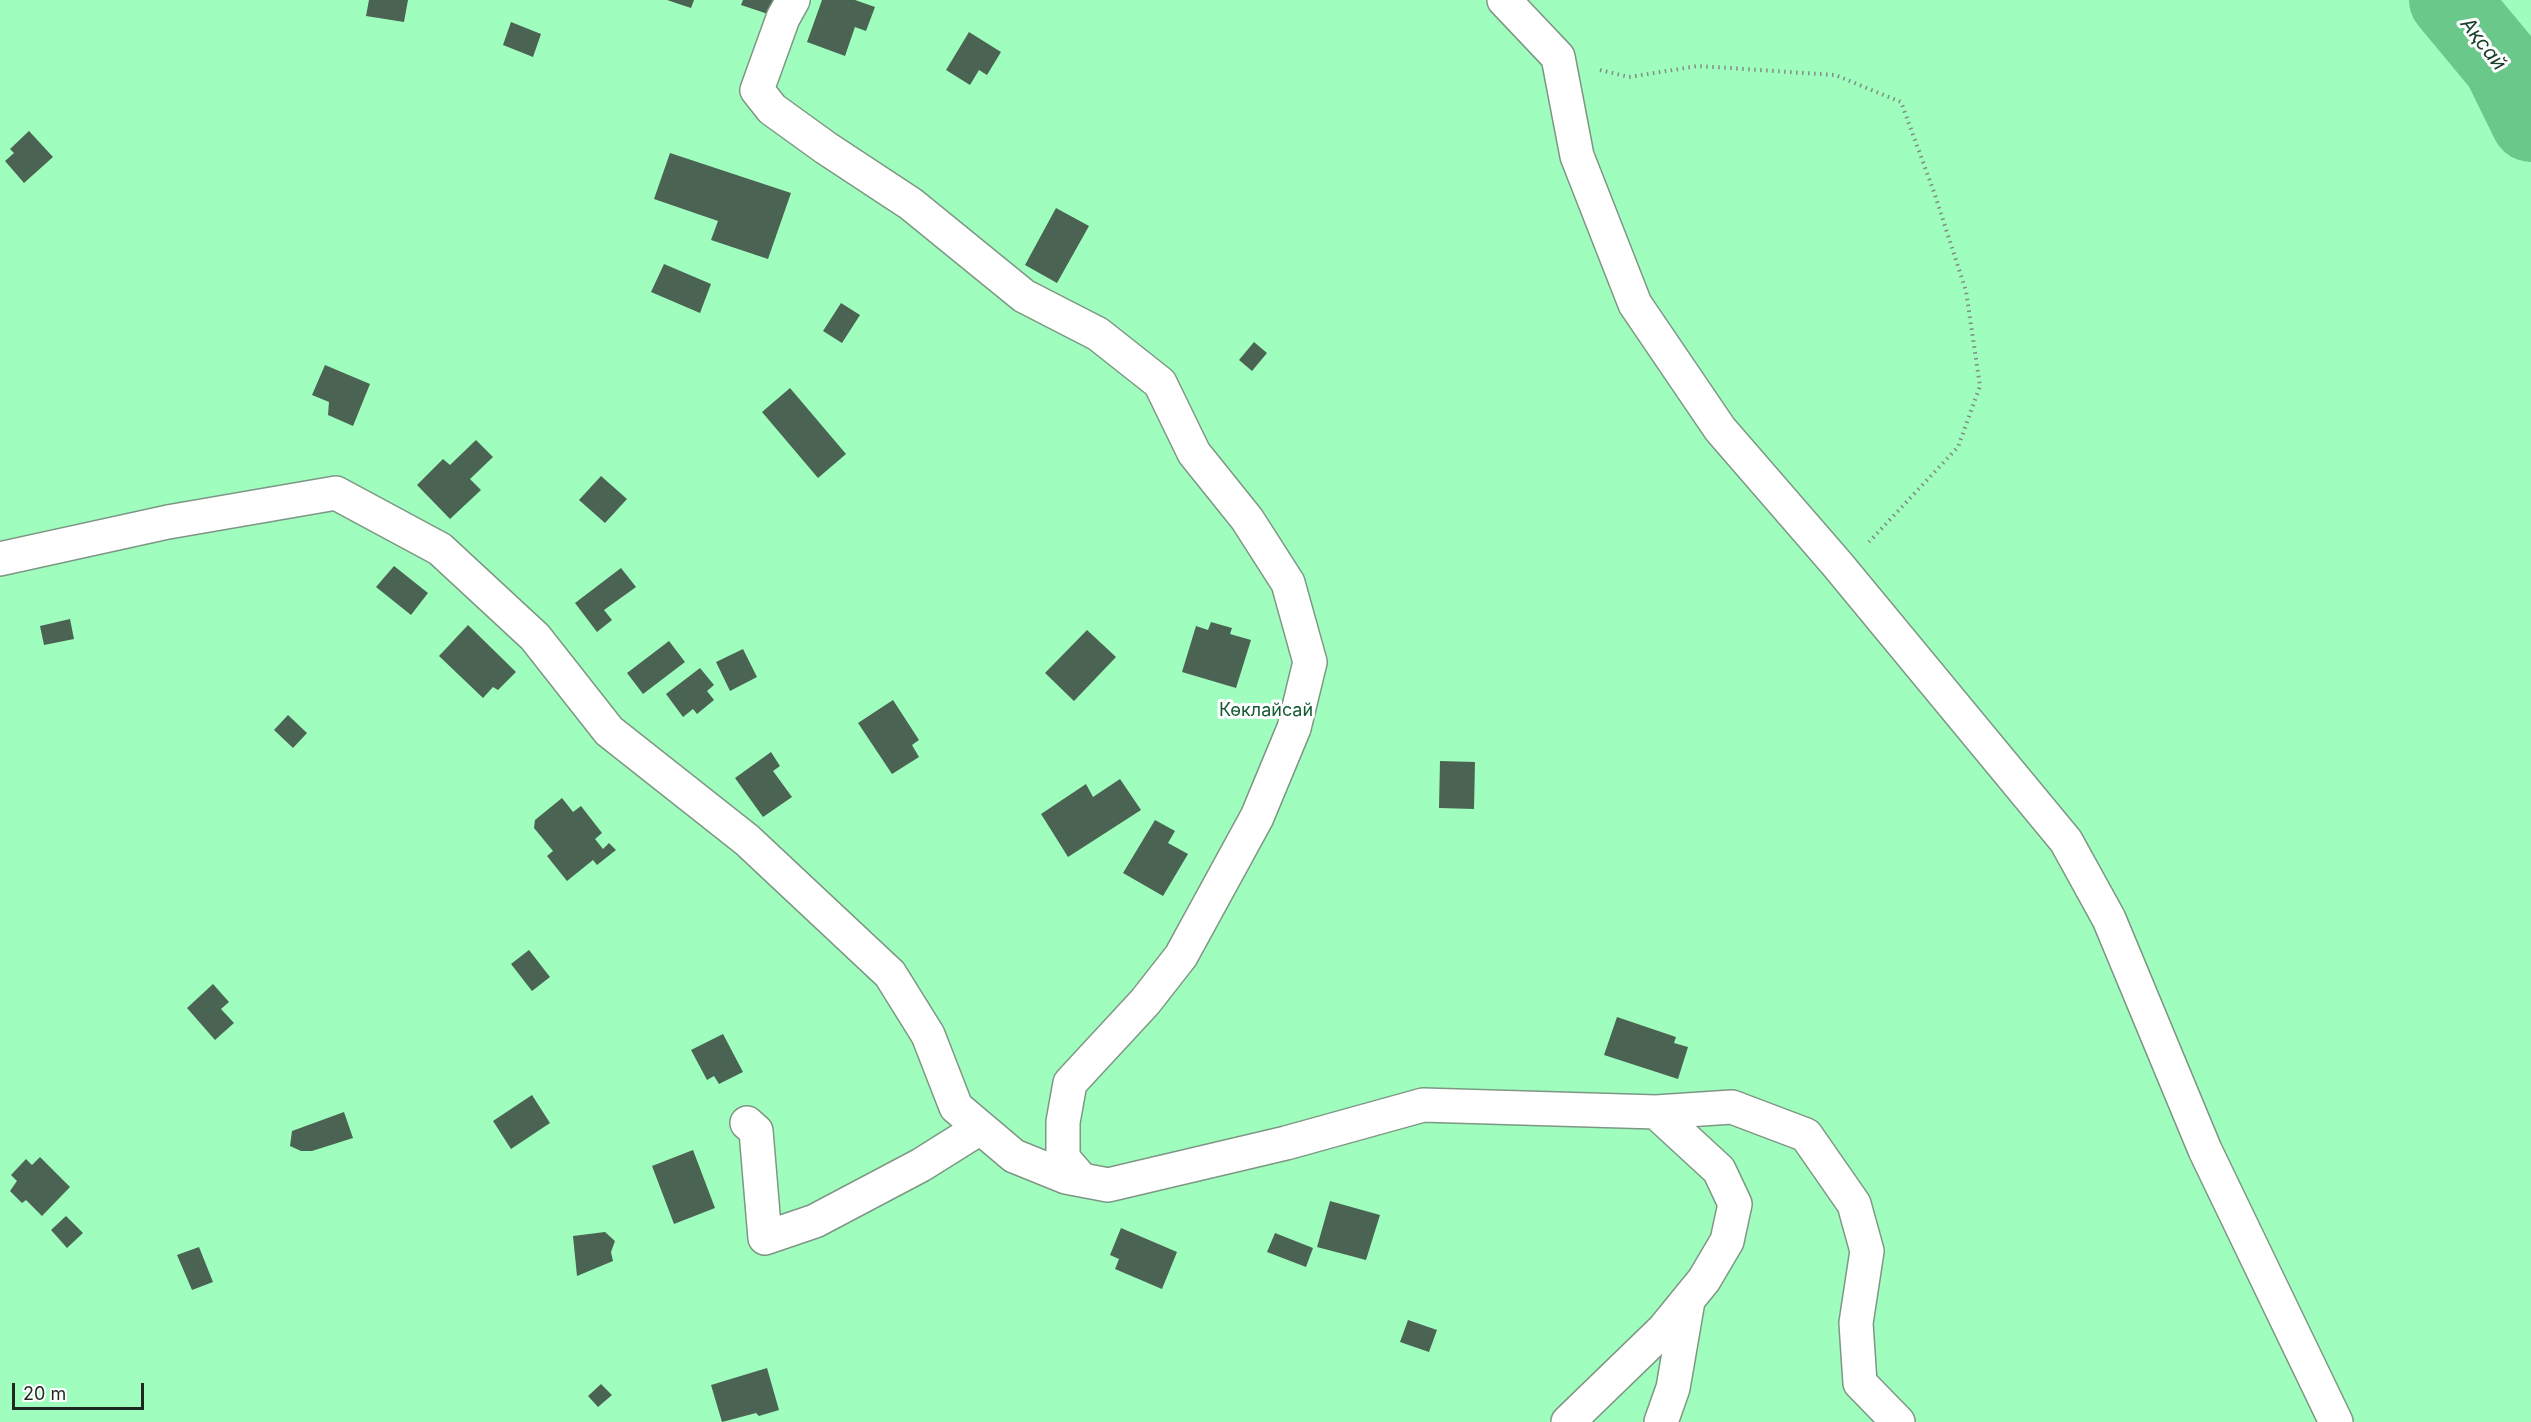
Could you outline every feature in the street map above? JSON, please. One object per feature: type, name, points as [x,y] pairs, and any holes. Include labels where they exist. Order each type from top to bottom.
[{"type":"street","points":[[793,0],[783,18],[757,90],[772,109],[911,204],[1024,296],[1098,334],[1160,383],[1194,453],[1247,519],[1288,583],[1310,662],[1294,728],[1257,817],[1181,956],[1145,1002],[1070,1083],[1062,1122],[1063,1158],[1082,1180]]},
{"type":"street","points":[[1504,0],[1558,57],[1577,156],[1635,304],[1720,429],[2066,841],[2109,919],[2205,1150],[2336,1422]]},
{"type":"street","points":[[0,559],[168,522],[336,493],[440,549],[535,637],[609,731],[747,840],[890,974],[928,1035],[956,1107],[1014,1156],[1066,1177],[1108,1185],[1286,1143],[1423,1105],[1656,1112],[1732,1107],[1806,1135],[1854,1204],[1867,1251],[1856,1323],[1860,1383],[1898,1422]]},
{"type":"street","points":[[1568,1422],[1664,1329],[1704,1280],[1727,1241],[1735,1204],[1719,1170],[1656,1112]]},
{"type":"street","points":[[747,1123],[756,1131],[765,1238],[815,1221],[921,1166],[980,1128]]},
{"type":"street","points":[[1661,1422],[1673,1388],[1688,1299]]},
{"type":"path","points":[[1558,57],[1581,66],[1629,77],[1698,66],[1835,75],[1901,102],[1934,192],[1966,291],[1980,386],[1958,447],[1842,572]]},
{"type":"green space","name":"Көклайсай","points":[[0,0],[2531,0],[2531,1422],[0,1422]]},
{"type":"building","points":[[369,0],[408,0],[404,22],[366,16]]},
{"type":"building","points":[[667,0],[694,0],[691,8]]},
{"type":"building","points":[[743,0],[782,0],[777,17],[741,5]]},
{"type":"building","points":[[822,0],[855,0],[875,7],[866,31],[855,27],[845,56],[807,42]]},
{"type":"building","points":[[511,22],[541,34],[533,57],[503,45]]},
{"type":"building","points":[[969,32],[1001,52],[987,75],[979,70],[970,85],[946,70]]},
{"type":"building","points":[[29,131],[53,157],[24,183],[5,161],[14,153],[10,149]]},
{"type":"building","points":[[670,153],[791,193],[768,259],[711,240],[718,221],[654,199]]},
{"type":"building","points":[[1056,208],[1089,226],[1057,283],[1025,265]]},
{"type":"building","points":[[664,264],[711,284],[700,313],[651,292]]},
{"type":"building","points":[[841,303],[860,315],[842,343],[823,331]]},
{"type":"building","points":[[1254,342],[1267,353],[1252,371],[1239,360]]},
{"type":"building","points":[[325,365],[370,384],[353,426],[328,415],[329,402],[312,395]]},
{"type":"building","points":[[790,388],[846,454],[818,478],[762,412]]},
{"type":"building","points":[[476,440],[493,457],[470,479],[481,490],[450,519],[417,485],[443,459],[450,465]]},
{"type":"building","points":[[601,476],[627,499],[605,523],[579,500]]},
{"type":"building","points":[[394,566],[428,593],[411,615],[376,587]]},
{"type":"building","points":[[621,568],[636,587],[604,610],[612,620],[597,632],[575,603]]},
{"type":"building","points":[[70,619],[74,639],[44,645],[40,626]]},
{"type":"building","points":[[1211,622],[1232,628],[1230,634],[1251,640],[1236,688],[1182,672],[1196,626],[1208,630]]},
{"type":"building","points":[[468,625],[516,672],[498,690],[493,687],[483,698],[439,656]]},
{"type":"building","points":[[1087,630],[1116,657],[1074,701],[1045,673]]},
{"type":"building","points":[[669,641],[685,662],[643,694],[627,673]]},
{"type":"building","points":[[743,649],[757,677],[730,691],[716,662]]},
{"type":"building","points":[[700,668],[714,685],[707,691],[714,700],[697,714],[693,709],[683,717],[666,694]]},
{"type":"building","points":[[893,700],[919,740],[912,745],[919,757],[892,774],[858,723]]},
{"type":"building","points":[[288,715],[307,733],[293,748],[274,730]]},
{"type":"building","points":[[771,752],[780,766],[773,771],[792,797],[763,817],[735,778]]},
{"type":"building","points":[[1440,761],[1475,762],[1474,809],[1439,808]]},
{"type":"building","points":[[1120,779],[1141,810],[1068,857],[1041,814],[1086,784],[1093,797]]},
{"type":"building","points":[[562,798],[573,812],[581,806],[602,833],[595,839],[603,849],[609,843],[616,850],[597,865],[593,860],[567,881],[547,856],[553,851],[534,828],[535,820]]},
{"type":"building","points":[[1155,820],[1175,831],[1168,843],[1188,854],[1163,896],[1123,873]]},
{"type":"building","points":[[529,950],[550,977],[532,991],[511,964]]},
{"type":"building","points":[[213,984],[229,1002],[221,1009],[234,1023],[215,1040],[187,1008]]},
{"type":"building","points":[[1617,1017],[1676,1037],[1674,1043],[1688,1047],[1678,1079],[1604,1055]]},
{"type":"building","points":[[723,1034],[743,1072],[719,1084],[714,1076],[707,1080],[691,1050]]},
{"type":"building","points":[[532,1095],[550,1123],[511,1149],[493,1121]]},
{"type":"building","points":[[344,1112],[353,1138],[312,1151],[301,1151],[290,1146],[292,1131]]},
{"type":"building","points":[[693,1150],[715,1208],[674,1224],[652,1166]]},
{"type":"building","points":[[40,1157],[70,1187],[42,1216],[26,1200],[22,1203],[10,1191],[17,1181],[11,1175],[26,1159],[32,1165]]},
{"type":"building","points":[[1330,1201],[1380,1215],[1366,1260],[1317,1247]]},
{"type":"building","points":[[66,1216],[83,1233],[67,1248],[51,1230]]},
{"type":"building","points":[[1121,1228],[1177,1252],[1162,1289],[1115,1269],[1119,1259],[1110,1255]]},
{"type":"building","points":[[605,1232],[615,1241],[611,1252],[613,1261],[577,1276],[573,1236]]},
{"type":"building","points":[[1275,1233],[1313,1248],[1306,1267],[1267,1252]]},
{"type":"building","points":[[199,1247],[213,1282],[192,1290],[177,1255]]},
{"type":"building","points":[[1408,1320],[1437,1330],[1429,1352],[1400,1342]]},
{"type":"building","points":[[767,1368],[779,1410],[759,1416],[756,1413],[722,1422],[711,1385]]},
{"type":"building","points":[[601,1384],[612,1395],[598,1407],[588,1396]]},
{"type":"waterway","name":"Ақсай","points":[[2449,0],[2503,65],[2531,122]]}]
